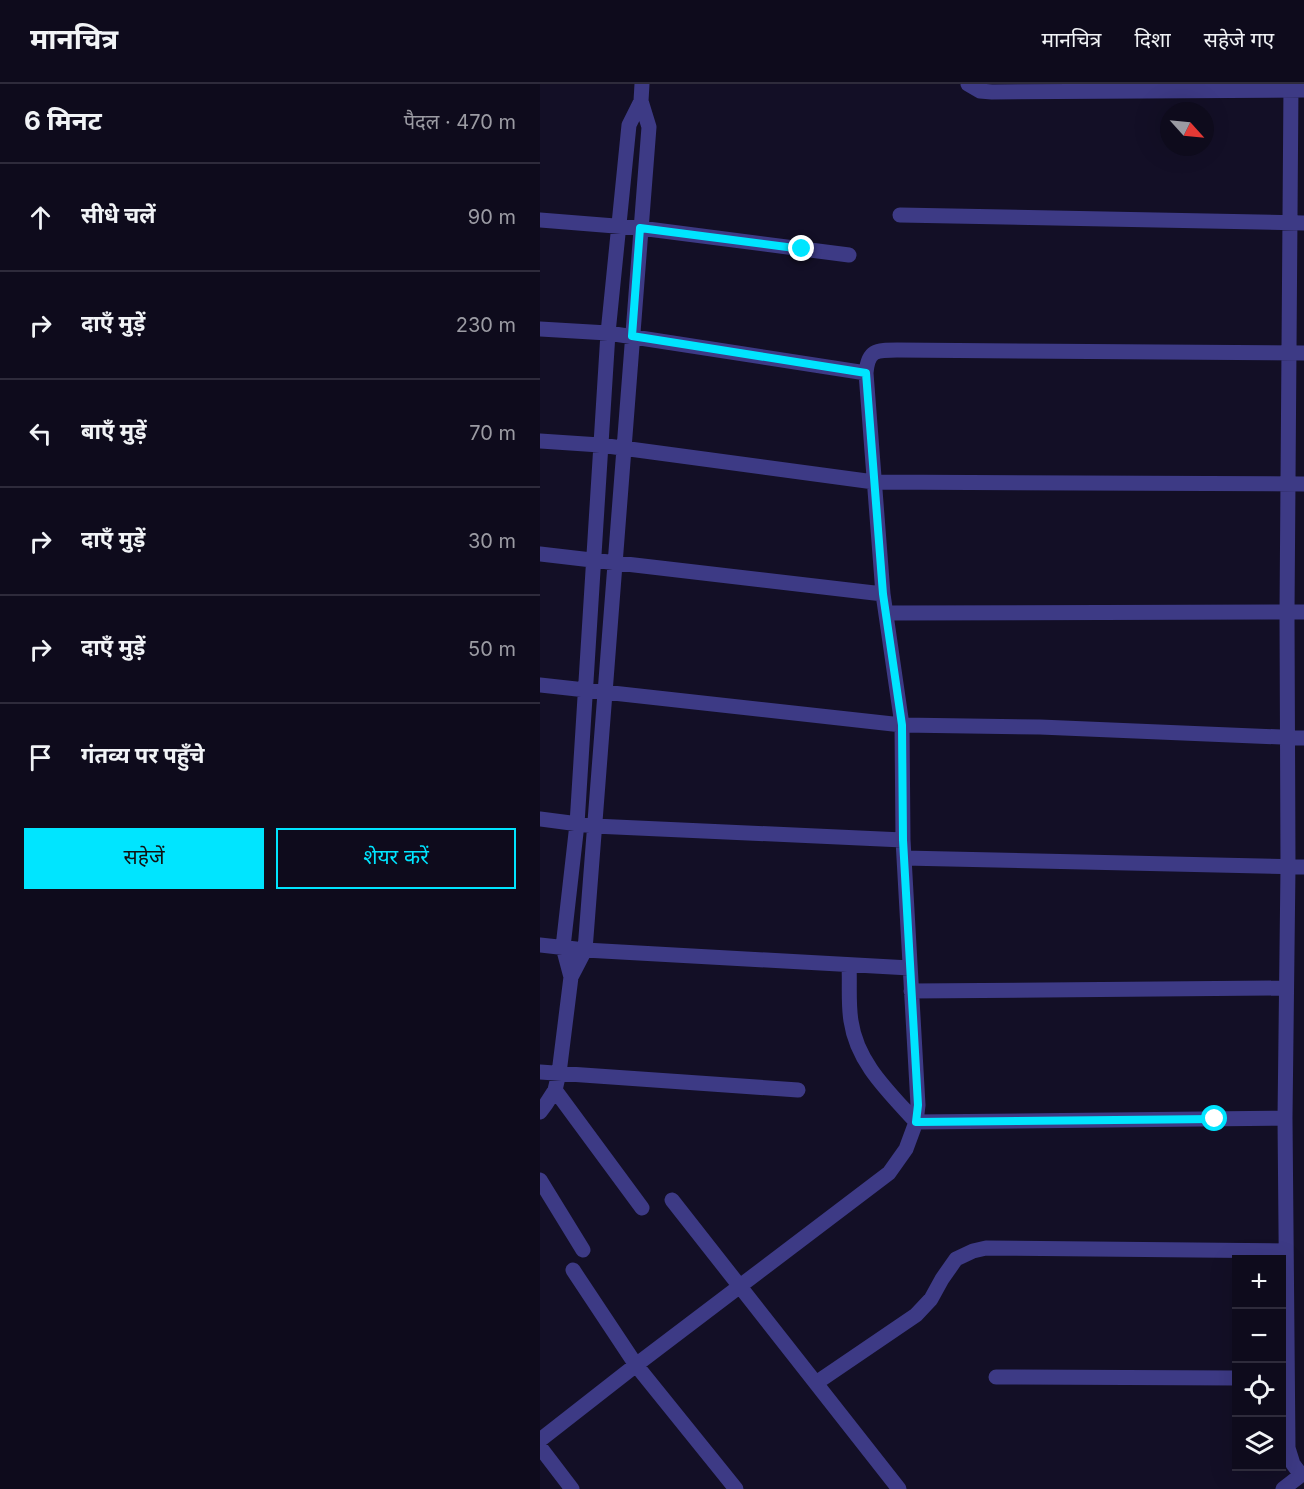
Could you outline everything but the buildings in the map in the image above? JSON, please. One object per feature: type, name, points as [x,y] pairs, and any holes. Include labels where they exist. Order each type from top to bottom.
[{"type":"street","points":[[540,1112],[555,1090],[571,977],[585,950],[649,127],[641,101],[642,84]]},
{"type":"street","points":[[968,84],[981,91],[992,92],[1295,88],[1296,353],[1288,484],[1287,613],[1285,1363]]},
{"type":"street","points":[[571,977],[563,947],[577,824],[608,333],[629,125],[641,101]]},
{"type":"street","points":[[900,215],[1297,223]]},
{"type":"street","points":[[540,219],[640,228],[849,255]]},
{"type":"street","points":[[540,329],[632,336],[866,373]]},
{"type":"street","points":[[540,1440],[889,1173],[906,1149],[916,1122],[918,1105],[903,840],[902,725],[883,594],[866,373],[867,361],[871,354],[879,350],[1296,353]]},
{"type":"street","points":[[540,441],[600,445],[874,482],[1304,484]]},
{"type":"street","points":[[540,554],[883,594]]},
{"type":"street","points":[[886,613],[1304,612]]},
{"type":"street","points":[[540,685],[902,725],[1040,727],[1304,738]]},
{"type":"street","points":[[540,819],[594,826],[903,840]]},
{"type":"street","points":[[904,858],[1304,867]]},
{"type":"street","points":[[540,945],[585,950],[910,968]]},
{"type":"street","points":[[849,965],[850,1021],[857,1045],[870,1071],[916,1122],[1285,1118]]},
{"type":"street","points":[[911,991],[1286,988]]},
{"type":"street","points":[[540,1072],[798,1089]]},
{"type":"street","points":[[555,1090],[642,1208]]},
{"type":"street","points":[[540,1180],[583,1250]]},
{"type":"street","points":[[672,1200],[899,1489]]},
{"type":"street","points":[[816,1383],[916,1315],[931,1299],[956,1259],[973,1251],[986,1248],[1286,1251]]},
{"type":"street","points":[[573,1270],[636,1365],[736,1489]]},
{"type":"street","points":[[996,1377],[1232,1378]]},
{"type":"street","points":[[1283,1489],[1303,1474],[1293,1464],[1288,1448],[1286,1401]]},
{"type":"street","points":[[540,1447],[572,1489]]},
{"type":"route","points":[[802,249],[640,228],[632,336],[866,373],[883,594],[902,725],[903,840],[918,1105],[916,1122],[1215,1119]]}]
